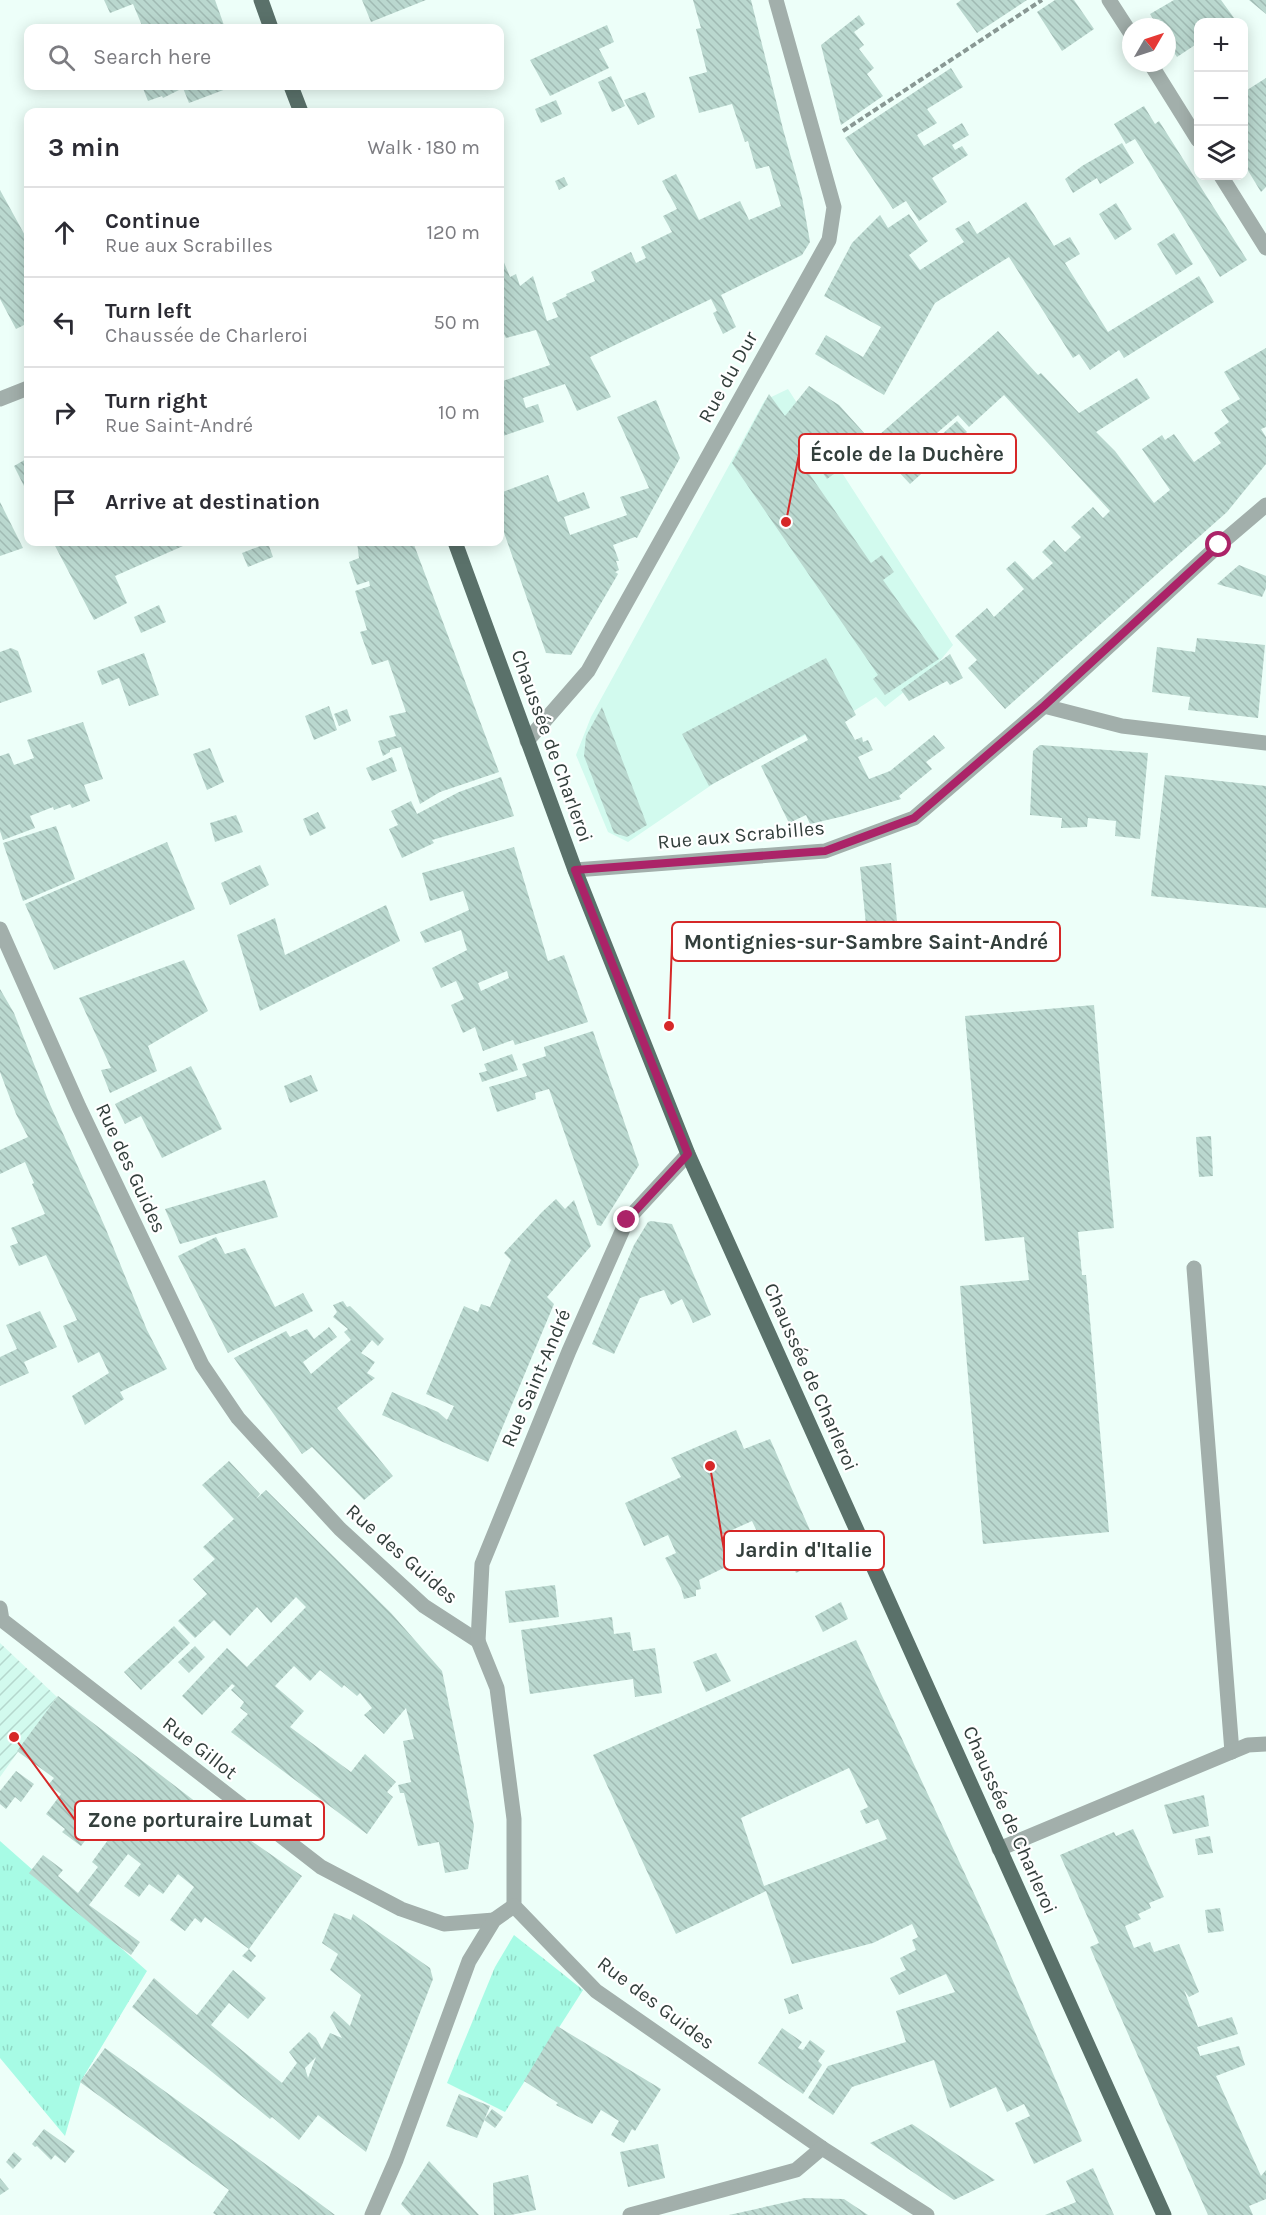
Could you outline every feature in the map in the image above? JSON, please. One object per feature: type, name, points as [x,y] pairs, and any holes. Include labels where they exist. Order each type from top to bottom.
[{"type":"main road","points":[[261,0],[270,24]]},
{"type":"main road","points":[[293,90],[299,108]]},
{"type":"main road","name":"Chaussée de Charleroi","points":[[456,546],[575,870],[688,1154],[1164,2215]]},
{"type":"street","name":"Rue du Dur","points":[[527,741],[588,671],[829,240],[834,207],[777,0]]},
{"type":"street","points":[[1109,0],[1122,20]]},
{"type":"street","points":[[1156,72],[1194,134]]},
{"type":"street","points":[[1224,180],[1266,248]]},
{"type":"street","points":[[0,399],[24,390]]},
{"type":"street","name":"Rue aux Scrabilles","points":[[575,870],[825,851],[914,818],[1044,706],[1219,545],[1266,505]]},
{"type":"street","points":[[1044,706],[1122,726],[1266,743]]},
{"type":"street","name":"Rue des Guides","points":[[0,928],[79,1107],[201,1365],[238,1418],[340,1529],[424,1606],[478,1641]]},
{"type":"street","name":"Rue Saint-André","points":[[478,1641],[482,1564],[569,1351],[627,1220],[688,1154]]},
{"type":"street","points":[[1194,1268],[1232,1752]]},
{"type":"street","name":"Rue Gillot","points":[[0,1608],[2,1620],[321,1867],[401,1910],[444,1924],[494,1920]]},
{"type":"street","points":[[372,2215],[396,2160],[469,1961],[494,1920],[514,1906],[514,1819],[497,1688],[478,1641]]},
{"type":"street","points":[[999,1849],[1248,1745],[1266,1744]]},
{"type":"street","name":"Rue des Guides","points":[[514,1906],[596,1991],[822,2148],[927,2215]]},
{"type":"street","points":[[630,2215],[796,2170],[822,2148]]},
{"type":"path","points":[[817,148],[1042,0]]},
{"type":"shaded area","points":[[788,389],[953,645],[934,668],[885,707],[876,697],[849,714],[735,769],[628,842],[608,832],[576,755],[591,717],[765,400]]},
{"type":"shaded area","points":[[0,1643],[57,1697],[0,1777]]},
{"type":"green space","points":[[0,1841],[147,1971],[81,2081],[65,2136],[0,2058]]},
{"type":"green space","points":[[514,1935],[583,1990],[505,2112],[447,2083],[495,1967]]},
{"type":"building","points":[[104,0],[215,0],[224,24],[141,24],[133,4],[110,13]]},
{"type":"building","points":[[362,0],[426,0],[371,22]]},
{"type":"building","points":[[693,0],[751,0],[802,197],[810,242],[802,255],[721,295],[736,327],[723,334],[713,313],[717,311],[711,299],[590,357],[611,397],[577,411],[565,384],[523,398],[526,408],[538,404],[544,422],[504,436],[504,381],[550,365],[536,330],[506,338],[504,334],[504,262],[510,277],[516,274],[520,286],[533,276],[547,321],[558,317],[552,303],[595,281],[591,272],[631,252],[636,263],[646,258],[641,247],[672,232],[663,216],[677,209],[662,181],[676,174],[699,220],[740,201],[749,220],[781,206],[769,166],[756,169],[748,141],[745,142],[732,104],[699,113],[689,77],[707,72],[696,29],[701,28]]},
{"type":"building","points":[[961,0],[1027,0],[977,33],[956,4]]},
{"type":"building","points":[[1055,0],[1074,0],[1094,29],[1062,51],[1037,12]]},
{"type":"building","points":[[1174,0],[1221,0],[1234,18],[1194,18],[1194,46],[1177,57],[1176,18],[1152,18],[1150,14]]},
{"type":"building","points":[[1249,0],[1266,0],[1266,14]]},
{"type":"building","points":[[859,15],[865,24],[854,32],[864,45],[859,49],[874,68],[867,74],[883,96],[841,125],[821,45]]},
{"type":"building","points":[[607,25],[614,42],[599,49],[609,68],[550,96],[530,60]]},
{"type":"building","points":[[951,68],[963,87],[927,109],[937,123],[917,135],[924,146],[962,123],[969,135],[952,145],[955,150],[962,146],[968,155],[932,178],[947,202],[919,221],[906,201],[893,209],[845,138]]},
{"type":"building","points":[[611,76],[625,106],[612,112],[598,82]]},
{"type":"building","points":[[1266,78],[1266,187],[1261,192],[1248,171],[1248,89]]},
{"type":"building","points":[[144,90],[179,90],[163,98],[162,96],[148,101]]},
{"type":"building","points":[[184,90],[223,90],[189,103]]},
{"type":"building","points":[[645,92],[655,117],[638,125],[624,100]]},
{"type":"building","points":[[556,100],[562,114],[541,123],[535,109]]},
{"type":"building","points":[[1144,106],[1155,124],[1159,121],[1194,176],[1194,180],[1196,180],[1247,260],[1220,277],[1135,139],[1126,144],[1114,124]]},
{"type":"building","points":[[1122,143],[1134,163],[1100,184],[1097,178],[1073,193],[1065,179],[1082,166]]},
{"type":"building","points":[[564,177],[568,185],[559,190],[555,181]]},
{"type":"building","points":[[0,190],[24,234],[24,325],[16,329],[0,299]]},
{"type":"building","points":[[1026,202],[1054,246],[1070,237],[1080,254],[1065,263],[1108,332],[1199,276],[1214,302],[1124,358],[1119,350],[1090,370],[1079,354],[1073,358],[1009,257],[935,303],[884,395],[815,354],[826,335],[863,357],[881,327],[824,296],[852,243],[880,215],[888,228],[909,214],[928,241],[909,255],[920,270],[964,242],[955,229],[969,221],[977,234]]},
{"type":"building","points":[[1116,203],[1132,229],[1115,240],[1099,214]]},
{"type":"building","points":[[1174,233],[1193,264],[1176,275],[1157,244]]},
{"type":"building","points":[[998,331],[1038,375],[1041,373],[1079,413],[1137,378],[1150,398],[1096,432],[1115,451],[1154,503],[1170,490],[1142,449],[1162,435],[1165,440],[1174,434],[1194,462],[1221,443],[1214,433],[1229,422],[1221,410],[1240,399],[1224,372],[1266,348],[1266,427],[1261,429],[1266,437],[1266,464],[1227,512],[1005,709],[968,668],[977,660],[955,636],[987,608],[994,617],[1024,589],[1006,569],[1015,561],[1033,580],[1053,563],[1042,552],[1054,540],[1065,552],[1081,537],[1071,527],[1093,507],[1103,518],[1110,511],[1004,395],[969,427],[958,415],[916,451],[930,466],[910,484],[871,442]]},
{"type":"building","points":[[809,386],[839,405],[865,434],[835,459],[842,468],[827,479],[806,450],[797,456],[871,563],[882,555],[894,572],[883,580],[939,659],[885,695],[873,679],[878,675],[732,463],[769,394],[785,416]]},
{"type":"building","points":[[656,400],[680,458],[637,538],[613,545],[619,561],[616,561],[619,570],[615,572],[618,574],[571,655],[546,653],[504,532],[504,492],[548,475],[558,502],[584,492],[590,508],[564,517],[570,535],[627,515],[620,497],[649,488],[617,417]]},
{"type":"building","points":[[957,421],[967,432],[950,448],[940,436]]},
{"type":"building","points":[[24,460],[24,486],[14,466]]},
{"type":"building","points":[[0,502],[23,548],[0,556]]},
{"type":"building","points":[[55,546],[183,546],[115,576],[127,603],[94,620]]},
{"type":"building","points":[[260,546],[269,546],[273,557],[248,567],[242,553]]},
{"type":"building","points":[[358,546],[414,546],[499,772],[440,792],[420,804],[401,747],[390,750],[383,756],[378,741],[396,736],[389,716],[406,712],[388,660],[372,665],[360,632],[367,630],[355,591],[370,586],[369,581],[357,585],[349,562],[359,558]]},
{"type":"building","points":[[1239,565],[1266,576],[1266,588],[1262,597],[1217,584]]},
{"type":"building","points":[[159,605],[166,622],[141,633],[134,617]]},
{"type":"building","points":[[1197,638],[1265,645],[1258,718],[1188,710],[1190,697],[1152,692],[1157,647],[1195,652]]},
{"type":"building","points":[[11,648],[18,651],[32,692],[0,703],[0,652]]},
{"type":"building","points":[[144,653],[159,695],[129,706],[119,678],[102,685],[97,671]]},
{"type":"building","points":[[950,654],[963,678],[950,685],[947,681],[909,701],[901,690]]},
{"type":"building","points":[[826,658],[856,715],[845,722],[855,740],[862,737],[863,742],[868,740],[873,750],[858,757],[869,779],[890,771],[934,735],[945,748],[926,762],[932,769],[899,796],[901,799],[810,824],[806,815],[789,823],[761,766],[808,740],[805,734],[709,786],[682,734]]},
{"type":"building","points":[[329,706],[337,730],[314,740],[305,716]]},
{"type":"building","points":[[602,707],[647,825],[627,837],[614,833],[584,756],[586,736]]},
{"type":"building","points":[[347,709],[351,721],[339,726],[334,714]]},
{"type":"building","points":[[83,722],[103,779],[84,785],[90,801],[72,808],[70,804],[54,810],[53,807],[30,816],[35,828],[3,840],[0,831],[0,756],[9,753],[14,765],[34,758],[27,740]]},
{"type":"building","points":[[1040,745],[1148,753],[1140,839],[1115,836],[1116,821],[1088,818],[1087,827],[1061,828],[1062,818],[1030,815],[1033,751]]},
{"type":"building","points":[[210,748],[224,782],[207,790],[193,754]]},
{"type":"building","points":[[392,757],[397,771],[372,781],[366,768]]},
{"type":"building","points":[[1165,775],[1266,786],[1266,908],[1151,896]]},
{"type":"building","points":[[501,777],[514,816],[432,840],[434,843],[402,858],[389,829],[398,825],[391,811],[411,801],[417,814],[459,792]]},
{"type":"building","points":[[318,812],[326,828],[310,836],[303,819]]},
{"type":"building","points":[[236,815],[243,832],[215,842],[210,823]]},
{"type":"building","points":[[56,826],[75,879],[23,901],[3,843]]},
{"type":"building","points":[[167,842],[195,909],[54,970],[25,904]]},
{"type":"building","points":[[514,847],[548,961],[564,955],[588,1022],[515,1045],[513,1040],[483,1051],[475,1027],[463,1033],[451,1005],[464,999],[456,981],[441,988],[432,968],[467,950],[461,930],[425,943],[420,932],[469,910],[463,891],[430,901],[422,873]],"holes":[[[507,971],[509,978],[481,991],[478,983]]]},
{"type":"building","points":[[891,863],[898,931],[867,934],[860,867]]},
{"type":"building","points":[[260,865],[269,885],[230,905],[221,883]]},
{"type":"building","points":[[386,905],[400,941],[260,1011],[237,935],[275,918],[285,955]]},
{"type":"building","points":[[184,960],[208,1011],[148,1046],[157,1071],[110,1093],[101,1070],[111,1068],[79,998]]},
{"type":"building","points":[[0,989],[14,1013],[48,1100],[105,1227],[147,1330],[167,1369],[120,1392],[124,1399],[85,1425],[72,1396],[109,1373],[99,1352],[78,1363],[63,1326],[77,1320],[46,1255],[19,1266],[10,1246],[18,1243],[11,1228],[45,1214],[25,1162],[0,1174],[0,1150],[28,1137],[16,1114],[0,1072]]},
{"type":"building","points":[[1094,1005],[1114,1228],[1078,1232],[1082,1275],[1086,1275],[1109,1532],[983,1544],[960,1286],[1029,1280],[1024,1237],[985,1241],[965,1016]]},
{"type":"building","points":[[593,1031],[639,1165],[601,1226],[597,1225],[549,1089],[535,1093],[536,1099],[497,1112],[489,1087],[527,1076],[522,1064],[546,1056],[544,1047]]},
{"type":"building","points":[[512,1054],[518,1070],[482,1082],[479,1073],[487,1071],[484,1064]]},
{"type":"building","points":[[191,1066],[222,1129],[162,1158],[141,1116],[125,1124],[115,1104]]},
{"type":"building","points":[[311,1075],[318,1091],[290,1103],[284,1086]]},
{"type":"building","points":[[1211,1136],[1213,1176],[1199,1177],[1196,1137]]},
{"type":"building","points":[[265,1180],[278,1217],[180,1244],[165,1209]]},
{"type":"building","points":[[556,1199],[565,1209],[574,1200],[591,1246],[547,1297],[554,1304],[488,1462],[382,1415],[392,1392],[438,1412],[447,1420],[454,1406],[426,1394],[464,1306],[478,1312],[481,1304],[490,1307],[511,1260],[504,1253]]},
{"type":"building","points":[[648,1222],[672,1224],[711,1315],[693,1323],[682,1299],[671,1305],[664,1290],[640,1298],[614,1354],[592,1344],[634,1245]]},
{"type":"building","points":[[216,1237],[225,1254],[245,1248],[275,1307],[303,1293],[313,1311],[228,1353],[178,1256]]},
{"type":"building","points":[[343,1301],[384,1339],[378,1346],[372,1340],[361,1353],[375,1362],[367,1373],[375,1378],[337,1408],[393,1476],[364,1500],[312,1447],[302,1454],[234,1358],[286,1331],[290,1337],[307,1329],[314,1339],[329,1327],[337,1337],[303,1362],[311,1374],[351,1340],[344,1332],[348,1329],[333,1317],[337,1312],[333,1305]]},
{"type":"building","points":[[40,1311],[57,1347],[24,1362],[29,1373],[0,1386],[0,1357],[17,1349],[6,1325]]},
{"type":"building","points":[[736,1430],[744,1449],[770,1439],[823,1560],[796,1573],[777,1530],[760,1538],[752,1521],[721,1535],[734,1563],[699,1580],[701,1589],[696,1590],[696,1596],[684,1599],[681,1588],[665,1558],[676,1553],[668,1535],[644,1546],[625,1503],[681,1477],[671,1458]]},
{"type":"building","points":[[229,1461],[260,1494],[256,1499],[266,1490],[391,1613],[442,1671],[474,1826],[468,1869],[445,1873],[439,1842],[418,1846],[404,1793],[400,1793],[398,1785],[411,1782],[403,1741],[414,1739],[406,1708],[384,1734],[364,1715],[372,1708],[360,1693],[357,1696],[344,1685],[342,1688],[320,1670],[310,1681],[294,1666],[275,1686],[304,1711],[290,1727],[351,1772],[365,1754],[396,1782],[387,1792],[393,1797],[367,1834],[231,1732],[248,1714],[240,1708],[244,1702],[231,1690],[235,1686],[232,1684],[202,1715],[182,1696],[227,1648],[247,1667],[306,1607],[296,1597],[271,1623],[257,1607],[230,1636],[214,1620],[195,1638],[178,1621],[207,1594],[193,1579],[215,1559],[203,1547],[234,1519],[202,1485]]},
{"type":"building","points":[[555,1585],[559,1617],[509,1623],[505,1591]]},
{"type":"building","points":[[841,1602],[848,1619],[823,1632],[815,1616]]},
{"type":"building","points":[[612,1617],[614,1634],[630,1632],[633,1651],[655,1648],[662,1693],[635,1697],[633,1679],[530,1694],[521,1630]]},
{"type":"building","points":[[174,1626],[190,1643],[141,1690],[124,1672]]},
{"type":"building","points":[[856,1640],[992,1932],[1082,2141],[1034,2164],[1015,2123],[1030,2116],[1024,2104],[1007,2112],[996,2087],[950,2108],[934,2060],[852,2087],[833,2115],[808,2098],[828,2066],[906,2042],[896,2011],[955,1992],[946,1974],[899,1995],[890,1978],[906,1970],[900,1958],[916,1950],[912,1940],[918,1937],[912,1924],[873,1943],[792,1964],[766,1891],[676,1934],[593,1755]],"holes":[[[849,1768],[868,1807],[860,1811],[866,1824],[878,1819],[887,1839],[764,1886],[741,1818]]]},
{"type":"building","points":[[195,1646],[205,1657],[189,1673],[178,1662]]},
{"type":"building","points":[[716,1653],[731,1681],[706,1692],[693,1662]]},
{"type":"building","points":[[58,1696],[205,1809],[302,1876],[249,1949],[205,1917],[201,1923],[195,1918],[185,1931],[170,1920],[194,1887],[178,1874],[163,1894],[149,1884],[139,1897],[124,1886],[141,1864],[128,1854],[89,1905],[140,1942],[131,1955],[29,1873],[43,1855],[63,1870],[58,1876],[78,1893],[98,1867],[92,1862],[108,1840],[94,1829],[81,1846],[62,1832],[65,1829],[46,1814],[61,1794],[48,1785],[54,1778],[17,1751]]},
{"type":"building","points":[[16,1771],[34,1784],[21,1802],[15,1797],[6,1809],[0,1804],[0,1791]]},
{"type":"building","points":[[1204,1795],[1209,1826],[1173,1834],[1164,1805]]},
{"type":"building","points":[[1133,1829],[1164,1897],[1149,1903],[1151,1908],[1138,1914],[1141,1919],[1125,1926],[1134,1948],[1150,1942],[1154,1952],[1179,1944],[1199,1992],[1189,1997],[1184,1990],[1198,2027],[1232,2017],[1238,2034],[1197,2047],[1200,2056],[1239,2046],[1245,2065],[1216,2076],[1261,2176],[1266,2170],[1266,2199],[1249,2206],[1253,2215],[1208,2215],[1090,1947],[1099,1943],[1060,1855],[1114,1832],[1116,1836]]},
{"type":"building","points":[[1210,1836],[1213,1853],[1198,1855],[1195,1839]]},
{"type":"building","points":[[1220,1908],[1224,1931],[1208,1933],[1205,1910]]},
{"type":"building","points":[[334,1913],[351,1920],[353,1914],[430,1968],[433,1979],[366,2152],[318,2115],[299,2140],[132,2007],[154,1978],[197,2015],[233,1970],[266,1998],[248,2019],[229,2003],[211,2025],[282,2083],[297,2063],[289,2052],[309,2032],[316,2038],[322,2049],[330,2033],[342,2038],[330,2017],[334,2011],[350,2026],[361,1995],[330,1970],[338,1954],[322,1943]],"holes":[[[316,2057],[308,2078],[305,2068]]]},
{"type":"building","points":[[249,1949],[256,1956],[251,1962],[242,1956]]},
{"type":"building","points":[[798,1994],[803,2009],[789,2014],[784,1999]]},
{"type":"building","points":[[557,2026],[661,2089],[635,2131],[632,2129],[624,2143],[611,2135],[619,2121],[601,2110],[592,2124],[556,2105],[558,2103],[524,2081]]},
{"type":"building","points":[[782,2028],[802,2042],[798,2048],[803,2050],[810,2040],[825,2051],[818,2061],[822,2065],[803,2094],[758,2063]]},
{"type":"building","points":[[105,2048],[335,2215],[216,2215],[213,2213],[229,2190],[80,2082]]},
{"type":"building","points":[[459,2094],[490,2106],[477,2138],[446,2126]]},
{"type":"building","points":[[492,2109],[503,2117],[495,2128],[484,2120]]},
{"type":"building","points":[[912,2124],[995,2180],[954,2200],[870,2143]]},
{"type":"building","points":[[44,2129],[75,2151],[65,2163],[55,2155],[51,2160],[32,2144]]},
{"type":"building","points":[[658,2144],[665,2178],[628,2187],[620,2152]]},
{"type":"building","points":[[14,2152],[22,2159],[13,2169],[6,2162]]},
{"type":"building","points":[[429,2161],[479,2215],[411,2215],[401,2204]]},
{"type":"building","points":[[1093,2168],[1114,2215],[1045,2215],[1076,2202],[1066,2181]]},
{"type":"building","points":[[528,2175],[536,2210],[511,2215],[494,2215],[493,2183]]},
{"type":"building","points":[[0,2178],[9,2189],[0,2195]]},
{"type":"building","points":[[805,2198],[844,2199],[868,2215],[729,2215]]},
{"type":"place","name":"École de la Duchère","points":[[786,522]]},
{"type":"place","name":"Montignies-sur-Sambre Saint-André","points":[[669,1026]]},
{"type":"place","name":"Jardin d'Italie","points":[[710,1466]]},
{"type":"place","name":"Zone porturaire Lumat","points":[[14,1737]]},
{"type":"route","points":[[627,1220],[688,1154],[575,870],[825,851],[914,818],[1044,706],[1219,545]]}]
